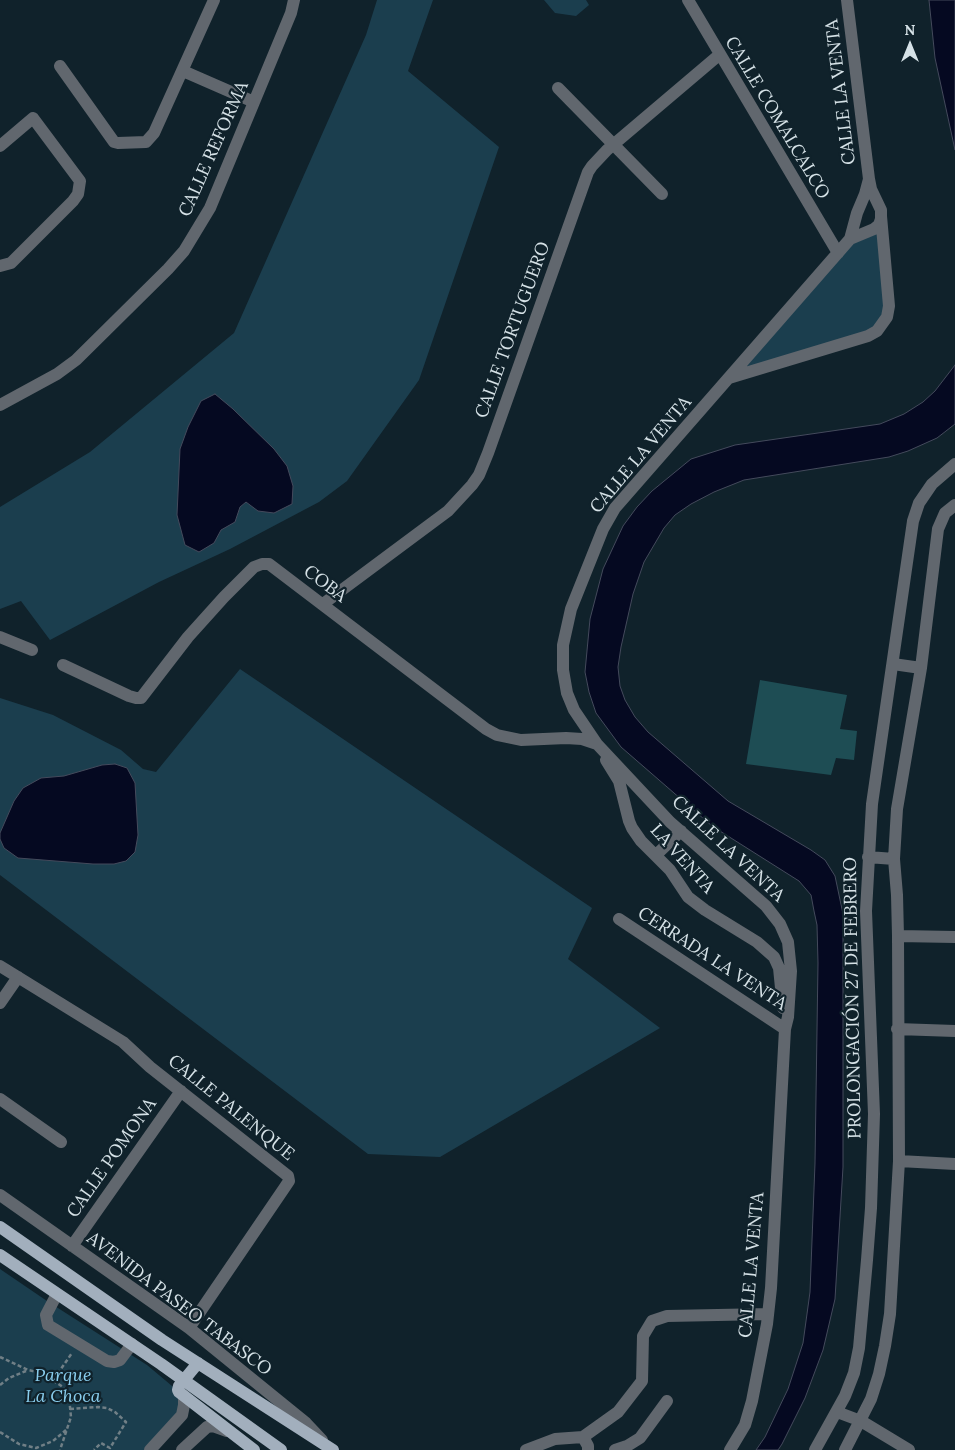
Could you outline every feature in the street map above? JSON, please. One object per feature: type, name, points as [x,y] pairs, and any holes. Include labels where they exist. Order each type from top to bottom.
[{"type":"main road","name":"AVENIDA PASEO TABASCO","points":[[0,1227],[162,1340],[332,1449]]},
{"type":"main road","points":[[0,1255],[183,1379],[281,1450]]},
{"type":"main road","points":[[198,1363],[183,1379],[178,1390],[254,1450]]},
{"type":"street","points":[[60,66],[110,138],[118,143],[140,143],[150,139],[183,71],[214,0]]},
{"type":"street","name":"CALLE REFORMA","points":[[0,405],[57,374],[76,360],[119,319],[176,260],[192,240],[210,208],[291,13],[294,0]]},
{"type":"street","name":"CALLE COMALCALCO","points":[[688,0],[838,253]]},
{"type":"street","name":"CALLE LA VENTA","points":[[729,378],[868,336],[877,331],[887,318],[889,306],[882,216],[869,179],[847,0]]},
{"type":"street","name":"CALLE TORTUGUERO","points":[[323,604],[448,511],[457,503],[478,475],[502,416],[584,181],[592,166],[614,144],[719,55]]},
{"type":"street","points":[[183,71],[254,102]]},
{"type":"street","points":[[558,88],[662,194]]},
{"type":"street","points":[[0,146],[33,118],[80,181],[78,194],[73,201],[11,263],[0,266]]},
{"type":"street","name":"CALLE LA VENTA","points":[[730,1450],[742,1432],[748,1416],[760,1363],[768,1314],[774,1252],[786,1029],[792,961],[788,942],[780,924],[766,906],[681,831],[597,744],[574,710],[564,679],[563,645],[571,609],[602,529],[616,508],[850,239],[869,179]]},
{"type":"street","name":"CALLE LA VENTA","points":[[850,239],[874,229],[879,225],[882,216]]},
{"type":"street","name":"PROLONGACIÓN 27 DE FEBRERO","points":[[815,1450],[850,1385],[857,1361],[871,1208],[874,1114],[866,911],[872,804],[916,511],[932,484],[955,464]]},
{"type":"street","points":[[846,1450],[871,1399],[886,1346],[893,1274],[899,1161],[898,936],[894,858],[897,809],[921,668],[938,529],[946,514],[955,505]]},
{"type":"street","name":"COBA","points":[[64,665],[129,696],[141,698],[188,637],[218,604],[254,568],[262,564],[269,564],[486,729],[497,735],[521,740],[566,738],[597,744]]},
{"type":"street","points":[[0,637],[32,650]]},
{"type":"street","points":[[892,664],[921,668]]},
{"type":"street","name":"LA VENTA","points":[[597,744],[598,752],[609,763],[619,781],[629,821],[641,841],[670,870],[692,901],[757,942],[774,957],[779,968],[786,1029]]},
{"type":"street","points":[[656,856],[681,831]]},
{"type":"street","points":[[868,857],[894,858]]},
{"type":"street","name":"CERRADA LA VENTA","points":[[620,919],[786,1029]]},
{"type":"street","points":[[898,936],[955,937]]},
{"type":"street","name":"CALLE PALENQUE","points":[[0,966],[123,1042],[289,1179],[285,1188],[188,1328]]},
{"type":"street","points":[[0,1003],[18,977]]},
{"type":"street","points":[[897,1030],[955,1031]]},
{"type":"street","name":"CALLE POMONA","points":[[72,1246],[181,1091]]},
{"type":"street","points":[[0,1099],[61,1142]]},
{"type":"street","points":[[899,1161],[955,1164]]},
{"type":"street","name":"AVENIDA PASEO TABASCO","points":[[0,1195],[188,1328],[306,1424],[332,1449]]},
{"type":"street","points":[[57,1294],[46,1315],[48,1325],[107,1361],[114,1362],[120,1360],[132,1344]]},
{"type":"street","points":[[526,1450],[555,1439],[583,1437],[618,1412],[642,1381],[643,1336],[652,1321],[666,1316],[768,1314]]},
{"type":"street","points":[[150,1450],[182,1415],[184,1396]]},
{"type":"street","points":[[615,1450],[627,1446],[640,1438],[667,1401]]},
{"type":"street","points":[[837,1412],[861,1421],[909,1450]]},
{"type":"street","points":[[182,1450],[207,1427],[213,1426],[230,1431]]},
{"type":"street","points":[[583,1437],[588,1450]]},
{"type":"path","points":[[54,1379],[78,1344]]},
{"type":"path","points":[[0,1357],[28,1370],[42,1372],[63,1386],[69,1397],[71,1417],[60,1450]]},
{"type":"path","points":[[0,1385],[9,1378],[28,1370]]},
{"type":"path","points":[[70,1410],[107,1408],[126,1422],[110,1448],[101,1443],[94,1450]]},
{"type":"path","points":[[0,1432],[18,1444],[37,1449],[53,1441],[67,1430]]},
{"type":"green space","points":[[377,0],[433,0],[408,71],[499,147],[419,380],[347,481],[319,502],[230,549],[159,582],[50,640],[21,601],[0,609],[0,507],[90,452],[234,333],[366,35]]},
{"type":"green space","points":[[544,0],[586,0],[589,5],[576,16],[555,13]]},
{"type":"green space","points":[[883,232],[889,299],[877,331],[729,378],[850,239]]},
{"type":"green space","points":[[240,669],[592,908],[568,959],[660,1028],[440,1157],[368,1154],[0,875],[0,698],[53,715],[121,750],[143,769],[156,772]]},
{"type":"green space","name":"Parque La Choca","points":[[0,1269],[147,1365],[184,1396],[184,1410],[150,1450],[0,1450]]},
{"type":"shaded area","points":[[929,0],[955,0],[955,150],[935,58]]},
{"type":"shaded area","points":[[955,365],[955,424],[937,438],[889,457],[744,480],[714,492],[675,515],[664,528],[644,562],[633,594],[621,647],[618,667],[620,686],[625,700],[635,717],[648,732],[728,801],[825,860],[835,876],[843,914],[843,1167],[835,1299],[823,1350],[805,1398],[782,1444],[778,1450],[756,1450],[765,1437],[788,1389],[803,1343],[810,1292],[815,1163],[817,925],[811,895],[799,881],[712,826],[621,747],[596,713],[589,692],[585,672],[590,619],[603,569],[623,526],[652,491],[691,459],[735,445],[880,424],[904,414],[923,402],[935,391]]},
{"type":"shaded area","points":[[215,394],[274,449],[287,466],[293,486],[292,504],[274,513],[258,511],[246,502],[240,507],[235,522],[221,530],[214,543],[199,552],[185,545],[177,515],[180,449],[201,401]]},
{"type":"shaded area","points":[[115,764],[127,768],[135,783],[138,835],[135,852],[126,861],[114,864],[93,864],[18,858],[4,848],[0,839],[0,833],[14,801],[23,788],[41,778],[64,776],[102,765]]},
{"type":"building","points":[[760,680],[847,695],[840,729],[857,731],[854,760],[836,758],[831,775],[746,764]]}]
